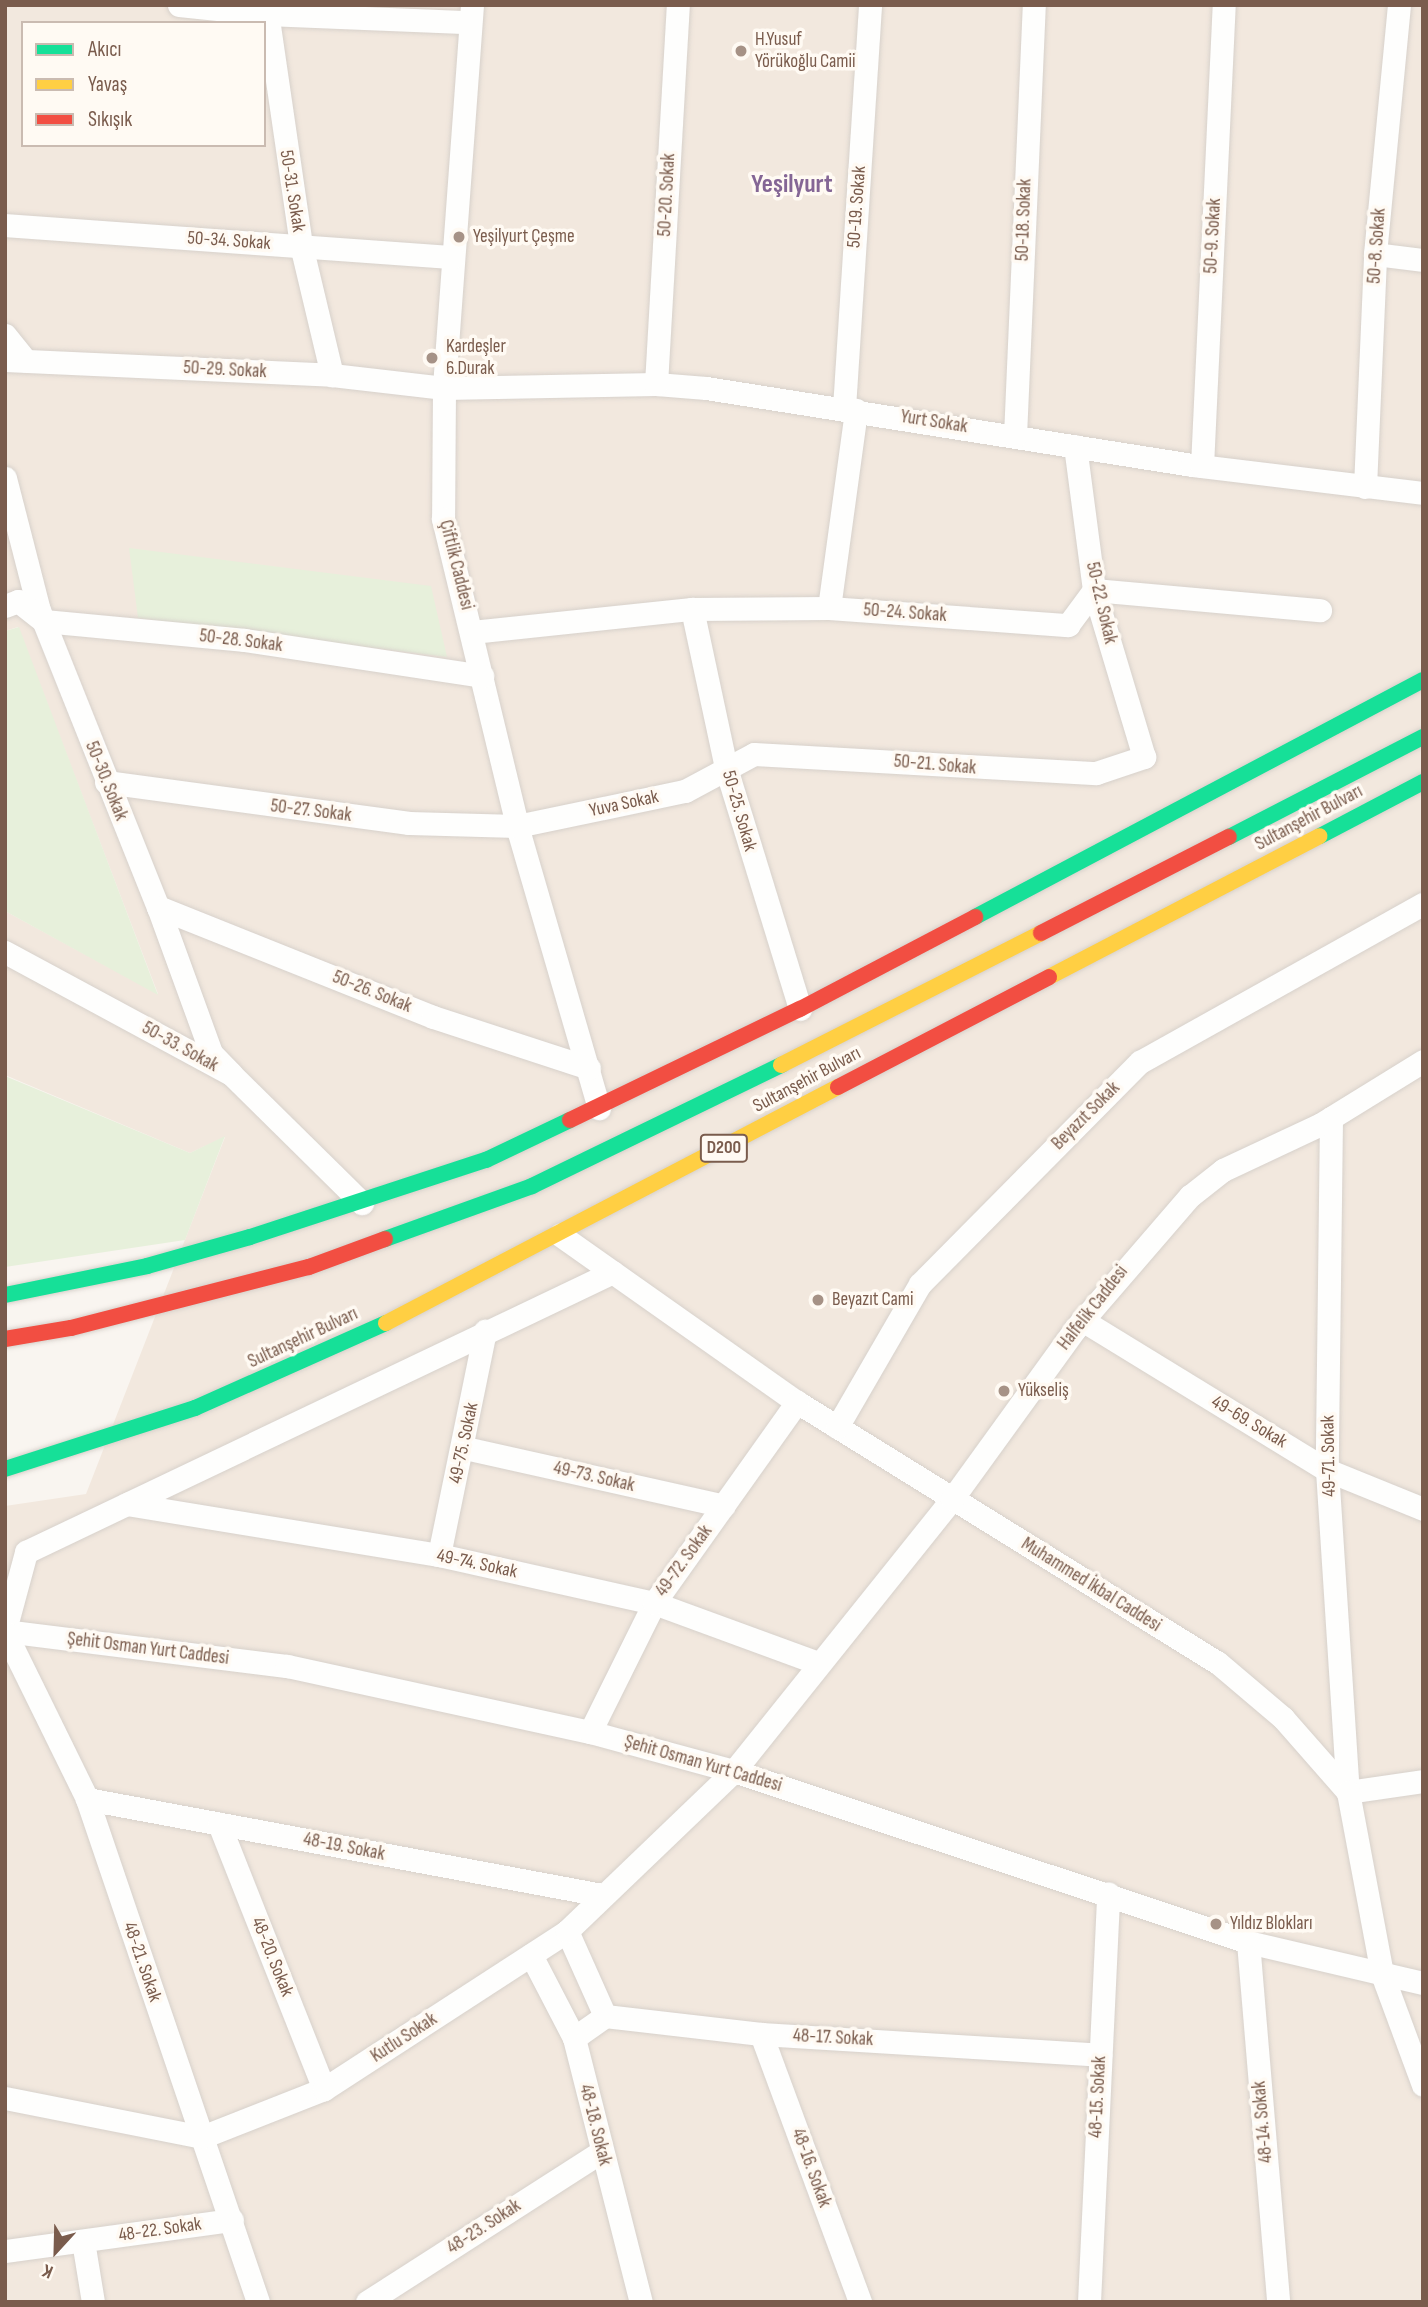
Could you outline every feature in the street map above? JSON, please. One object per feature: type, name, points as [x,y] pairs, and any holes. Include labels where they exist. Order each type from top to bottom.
[{"type":"main road","points":[[5,1294],[146,1266],[362,1203],[486,1160],[800,1009],[1423,680]]},
{"type":"main road","name":"Sultanşehir Bulvarı","points":[[5,1339],[71,1328],[309,1267],[532,1186],[839,1037],[1423,737]]},
{"type":"main road","name":"Sultanşehir Bulvarı","points":[[5,1469],[105,1440],[263,1380],[560,1235],[1423,782]]},
{"type":"street","points":[[178,5],[266,10],[470,14]]},
{"type":"street","name":"50-20. Sokak","points":[[656,384],[678,5]]},
{"type":"street","name":"50-19. Sokak","points":[[829,608],[850,409],[870,5]]},
{"type":"street","name":"50-18. Sokak","points":[[1015,436],[1034,5]]},
{"type":"street","name":"50-9. Sokak","points":[[1202,466],[1224,5]]},
{"type":"street","name":"50-8. Sokak","points":[[1365,487],[1375,254],[1399,5]]},
{"type":"street","name":"50-31. Sokak","points":[[266,10],[301,246],[332,374]]},
{"type":"street","name":"Çiftlik Caddesi","points":[[470,14],[444,388],[443,519],[517,825],[589,1068],[598,1108]]},
{"type":"street","name":"50-34. Sokak","points":[[5,225],[453,257]]},
{"type":"street","points":[[1375,254],[1423,260]]},
{"type":"street","points":[[5,335],[15,360]]},
{"type":"street","name":"50-29. Sokak","points":[[15,360],[332,374],[444,388]]},
{"type":"street","name":"Yurt Sokak","points":[[444,388],[656,384],[755,393],[1202,466],[1423,494]]},
{"type":"street","name":"50-22. Sokak","points":[[1075,446],[1094,590],[1144,757]]},
{"type":"street","name":"50-30. Sokak","points":[[5,478],[44,621],[158,907],[211,1053],[231,1074]]},
{"type":"street","points":[[1094,590],[1320,610]]},
{"type":"street","name":"50-24. Sokak","points":[[472,632],[692,609],[829,608],[1068,625],[1094,590]]},
{"type":"street","name":"50-28. Sokak","points":[[5,606],[18,601],[44,621],[246,640],[482,676]]},
{"type":"street","name":"50-25. Sokak","points":[[692,609],[726,768],[800,1009]]},
{"type":"street","name":"50-21. Sokak","points":[[726,768],[754,754],[782,754],[984,770],[1096,773],[1144,757]]},
{"type":"street","name":"Yuva Sokak","points":[[517,825],[685,791],[726,768]]},
{"type":"street","name":"50-27. Sokak","points":[[106,782],[382,820],[463,827],[517,825]]},
{"type":"street","name":"Beyazıt Sokak","points":[[837,1427],[920,1284],[1140,1062],[1423,904]]},
{"type":"street","name":"50-26. Sokak","points":[[158,907],[433,1017],[589,1068]]},
{"type":"street","name":"50-33. Sokak","points":[[5,952],[231,1074],[362,1203]]},
{"type":"street","name":"Halfelik Caddesi","points":[[734,1771],[952,1499],[1082,1320],[1190,1196],[1223,1170],[1331,1118],[1423,1061]]},
{"type":"street","name":"49-71. Sokak","points":[[1331,1118],[1327,1470],[1348,1793]]},
{"type":"street","name":"Muhammed İkbal Caddesi","points":[[560,1235],[797,1402],[1216,1662],[1283,1718],[1348,1793]]},
{"type":"street","points":[[5,1631],[26,1552],[613,1272]]},
{"type":"street","name":"49-69. Sokak","points":[[1082,1320],[1327,1470],[1423,1509]]},
{"type":"street","name":"49-75. Sokak","points":[[439,1555],[464,1448],[485,1331]]},
{"type":"street","name":"49-72. Sokak","points":[[590,1732],[653,1603],[797,1402]]},
{"type":"street","name":"49-73. Sokak","points":[[464,1448],[724,1506]]},
{"type":"street","name":"49-74. Sokak","points":[[127,1504],[439,1555],[653,1603],[818,1663]]},
{"type":"street","name":"Şehit Osman Yurt Caddesi","points":[[5,1631],[287,1666],[590,1732],[734,1771],[1108,1893],[1248,1942],[1423,1983]]},
{"type":"street","name":"48-21. Sokak","points":[[5,1631],[86,1799],[258,2302]]},
{"type":"street","name":"Kutlu Sokak","points":[[202,2137],[324,2089],[567,1931],[734,1771]]},
{"type":"street","points":[[1423,1781],[1348,1793],[1381,1974],[1423,2085]]},
{"type":"street","name":"48-19. Sokak","points":[[86,1799],[602,1895]]},
{"type":"street","name":"48-20. Sokak","points":[[219,1824],[324,2089]]},
{"type":"street","name":"48-15. Sokak","points":[[1089,2302],[1108,1893]]},
{"type":"street","points":[[567,1931],[605,2015],[574,2038]]},
{"type":"street","name":"48-14. Sokak","points":[[1248,1942],[1278,2302]]},
{"type":"street","name":"48-18. Sokak","points":[[531,1955],[574,2038],[640,2302]]},
{"type":"street","name":"48-17. Sokak","points":[[605,2015],[761,2034],[1100,2054]]},
{"type":"street","name":"48-16. Sokak","points":[[761,2034],[860,2302]]},
{"type":"street","points":[[5,2098],[202,2137]]},
{"type":"street","name":"48-23. Sokak","points":[[367,2302],[601,2152]]},
{"type":"street","name":"48-22. Sokak","points":[[5,2251],[232,2220]]},
{"type":"street","points":[[83,2241],[93,2302]]},
{"type":"shaded area","points":[[5,5],[1423,5],[1423,2302],[5,2302],[5,1506],[86,1494],[225,1137],[190,1153],[5,1075],[5,911],[158,994],[18,627],[5,631]]},
{"type":"green space","points":[[129,548],[431,586],[447,657],[138,618]]},
{"type":"green space","points":[[19,627],[158,995],[5,911],[5,631]]},
{"type":"green space","points":[[5,1076],[190,1153],[225,1136],[185,1240],[5,1267]]},
{"type":"traffic: fast","points":[[975,917],[1423,680]]},
{"type":"traffic: fast","points":[[1229,837],[1423,737]]},
{"type":"traffic: fast","points":[[1320,836],[1423,782]]},
{"type":"traffic: fast","points":[[385,1239],[532,1186],[781,1065]]},
{"type":"traffic: fast","points":[[5,1295],[147,1266],[250,1237],[486,1160],[570,1120]]},
{"type":"traffic: fast","points":[[5,1469],[195,1408],[386,1323]]},
{"type":"traffic: slow","points":[[1049,977],[1320,836]]},
{"type":"traffic: slow","points":[[781,1065],[1041,933]]},
{"type":"traffic: slow","points":[[386,1323],[838,1087]]},
{"type":"traffic: jam","points":[[1041,933],[1229,837]]},
{"type":"traffic: jam","points":[[570,1120],[800,1009],[975,917]]},
{"type":"traffic: jam","points":[[838,1087],[1049,977]]},
{"type":"traffic: jam","points":[[5,1339],[71,1328],[309,1267],[385,1239]]},
{"type":"place","name":"H.Yusuf Yörükoğlu Camii","points":[[741,51]]},
{"type":"place","name":"Yeşilyurt Çeşme","points":[[459,237]]},
{"type":"place","name":"Kardeşler 6.Durak","points":[[432,358]]},
{"type":"place","name":"Beyazıt Cami","points":[[818,1300]]},
{"type":"place","name":"Yükseliş","points":[[1004,1391]]},
{"type":"place","name":"Yıldız Blokları","points":[[1216,1924]]},
{"type":"district","name":"Yeşilyurt","points":[[792,185]]}]
